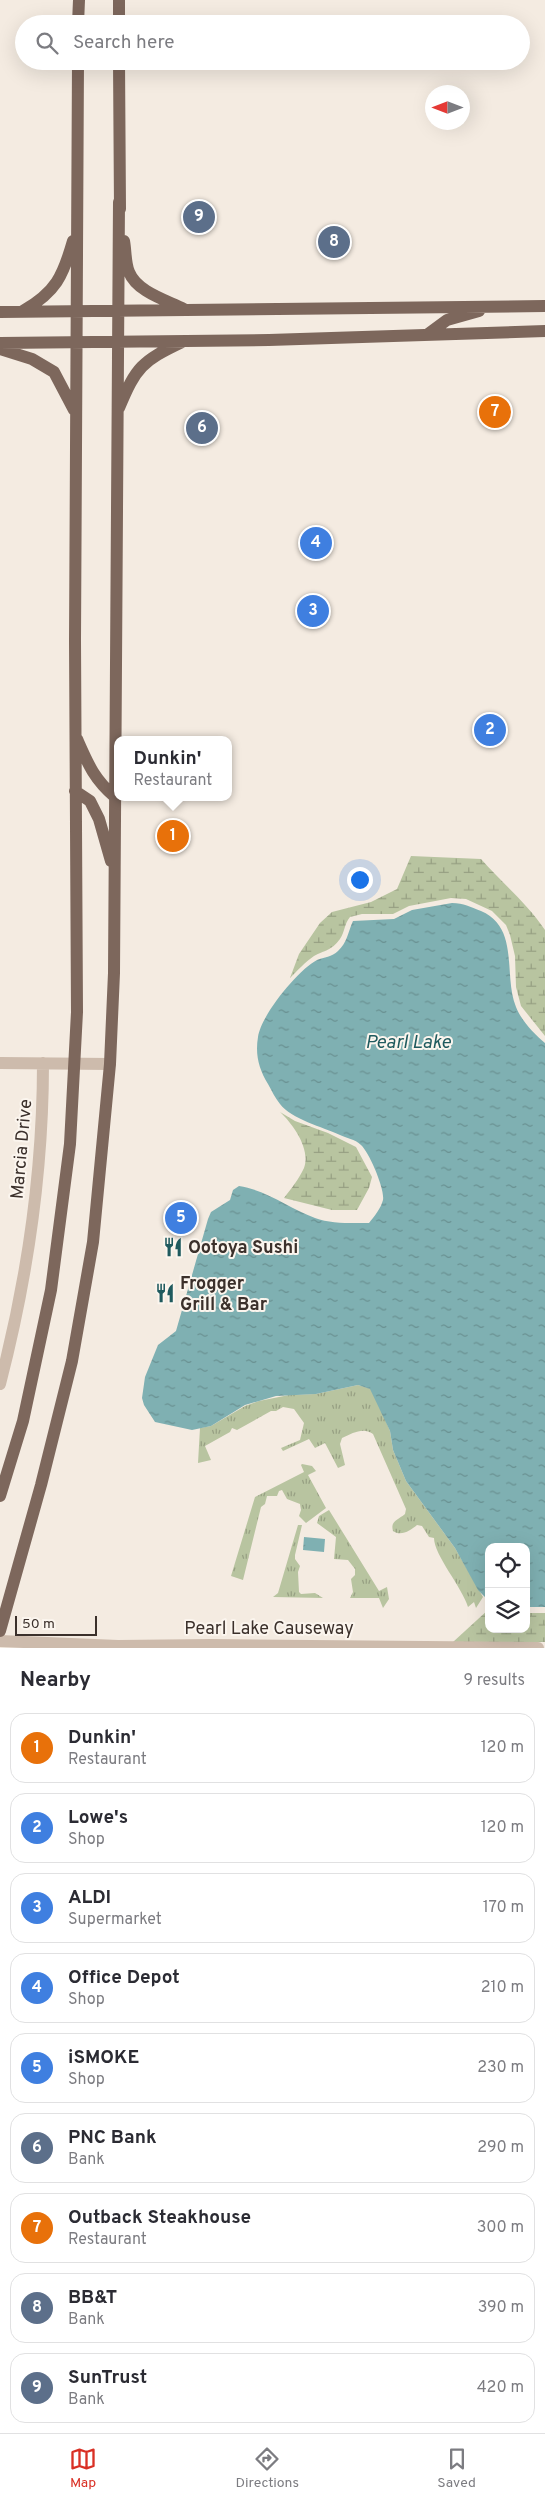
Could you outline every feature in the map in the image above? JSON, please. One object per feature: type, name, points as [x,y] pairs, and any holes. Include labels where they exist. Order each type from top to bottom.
[{"type":"main road","points":[[78,15],[79,0]]},
{"type":"main road","points":[[119,0],[119,15]]},
{"type":"main road","points":[[0,1496],[23,1421],[51,1290],[70,1144],[75,1063],[77,1012],[74,732],[78,70]]},
{"type":"main road","points":[[115,736],[119,70]]},
{"type":"main road","points":[[119,202],[128,270],[134,282],[153,294],[187,310]]},
{"type":"main road","points":[[21,312],[39,302],[64,273],[77,229]]},
{"type":"main road","points":[[0,312],[545,306]]},
{"type":"main road","points":[[428,334],[448,320],[493,307]]},
{"type":"main road","points":[[0,343],[545,331]]},
{"type":"main road","points":[[117,412],[139,368],[154,356],[184,340]]},
{"type":"main road","points":[[0,349],[32,359],[54,372],[64,388],[76,417]]},
{"type":"main road","points":[[74,732],[91,772],[100,784],[114,796]]},
{"type":"main road","points":[[75,791],[90,801],[99,819],[115,875]]},
{"type":"main road","points":[[0,1631],[41,1485],[72,1361],[93,1242],[110,1064],[114,973],[115,801]]},
{"type":"street","points":[[0,1063],[110,1064]]},
{"type":"street","name":"Marcia Drive","points":[[0,1384],[21,1292],[32,1217],[44,1108],[44,1063]]},
{"type":"street","name":"Pearl Lake Causeway","points":[[0,1642],[118,1647],[538,1648]]},
{"type":"green space","points":[[411,856],[481,859],[538,920],[545,930],[545,1036],[521,1006],[516,987],[515,956],[506,925],[492,911],[466,899],[451,898],[409,906],[393,914],[362,914],[350,917],[337,943],[311,958],[290,978],[299,954],[320,923],[332,912],[371,902],[397,889]]},
{"type":"green space","points":[[280,1112],[295,1121],[328,1133],[356,1147],[372,1177],[369,1188],[357,1210],[332,1210],[284,1198],[300,1176],[306,1161],[300,1137]]},
{"type":"green space","points":[[358,1385],[371,1389],[374,1393],[390,1431],[393,1450],[406,1481],[455,1548],[483,1597],[476,1608],[474,1602],[468,1607],[438,1553],[434,1538],[429,1537],[422,1526],[417,1525],[403,1533],[393,1531],[394,1523],[405,1514],[406,1509],[373,1434],[365,1431],[342,1438],[340,1444],[345,1465],[338,1468],[325,1443],[315,1448],[309,1439],[283,1451],[281,1448],[300,1440],[304,1423],[294,1409],[283,1407],[276,1411],[271,1411],[237,1430],[232,1428],[230,1432],[205,1446],[211,1460],[198,1463],[200,1428],[211,1426],[245,1406],[289,1395],[316,1394]]},
{"type":"green space","points":[[302,1464],[312,1466],[316,1471],[308,1475],[326,1508],[306,1523],[299,1516],[300,1504],[287,1499],[282,1490],[279,1491],[277,1496],[267,1496],[265,1504],[261,1507],[243,1580],[231,1576],[255,1497],[304,1472]]},
{"type":"green space","points":[[329,1510],[379,1591],[387,1587],[389,1599],[383,1608],[379,1598],[350,1598],[353,1592],[351,1579],[355,1575],[355,1569],[348,1560],[334,1559],[336,1537],[317,1523],[319,1516]]},
{"type":"green space","points":[[298,1525],[302,1525],[295,1555],[295,1559],[300,1566],[298,1572],[299,1592],[301,1594],[315,1593],[323,1598],[273,1597],[278,1593]]},
{"type":"green space","points":[[485,1613],[485,1633],[530,1633],[530,1613],[545,1613],[545,1642],[453,1642]]},
{"type":"water","name":"Pearl Lake","points":[[452,903],[464,904],[481,911],[493,919],[501,929],[506,940],[512,994],[516,1007],[528,1026],[545,1043],[545,1607],[530,1607],[530,1543],[485,1543],[485,1597],[478,1590],[455,1548],[406,1481],[393,1450],[390,1431],[370,1389],[358,1385],[316,1394],[276,1396],[245,1405],[211,1426],[192,1430],[155,1422],[144,1405],[142,1398],[145,1377],[158,1345],[176,1331],[211,1212],[230,1200],[233,1190],[239,1186],[259,1191],[315,1218],[341,1223],[369,1223],[382,1203],[382,1188],[376,1171],[361,1145],[356,1141],[292,1114],[280,1104],[260,1067],[257,1056],[258,1037],[266,1017],[291,983],[309,965],[317,960],[331,956],[341,948],[353,921],[394,919],[412,910]]},
{"type":"water","points":[[304,1537],[325,1539],[324,1552],[303,1550]]},
{"type":"place","name":"SunTrust","points":[[199,217]]},
{"type":"place","name":"BB&T","points":[[334,242]]},
{"type":"place","name":"Outback Steakhouse","points":[[495,412]]},
{"type":"place","name":"PNC Bank","points":[[202,428]]},
{"type":"place","name":"Office Depot","points":[[316,543]]},
{"type":"place","name":"ALDI","points":[[313,611]]},
{"type":"place","name":"Lowe's","points":[[490,730]]},
{"type":"place","name":"Dunkin'","points":[[173,836]]},
{"type":"place","name":"iSMOKE","points":[[181,1218]]},
{"type":"place","name":"Ootoya Sushi","points":[[173,1247]]},
{"type":"place","name":"Frogger Grill & Bar","points":[[165,1293]]}]
